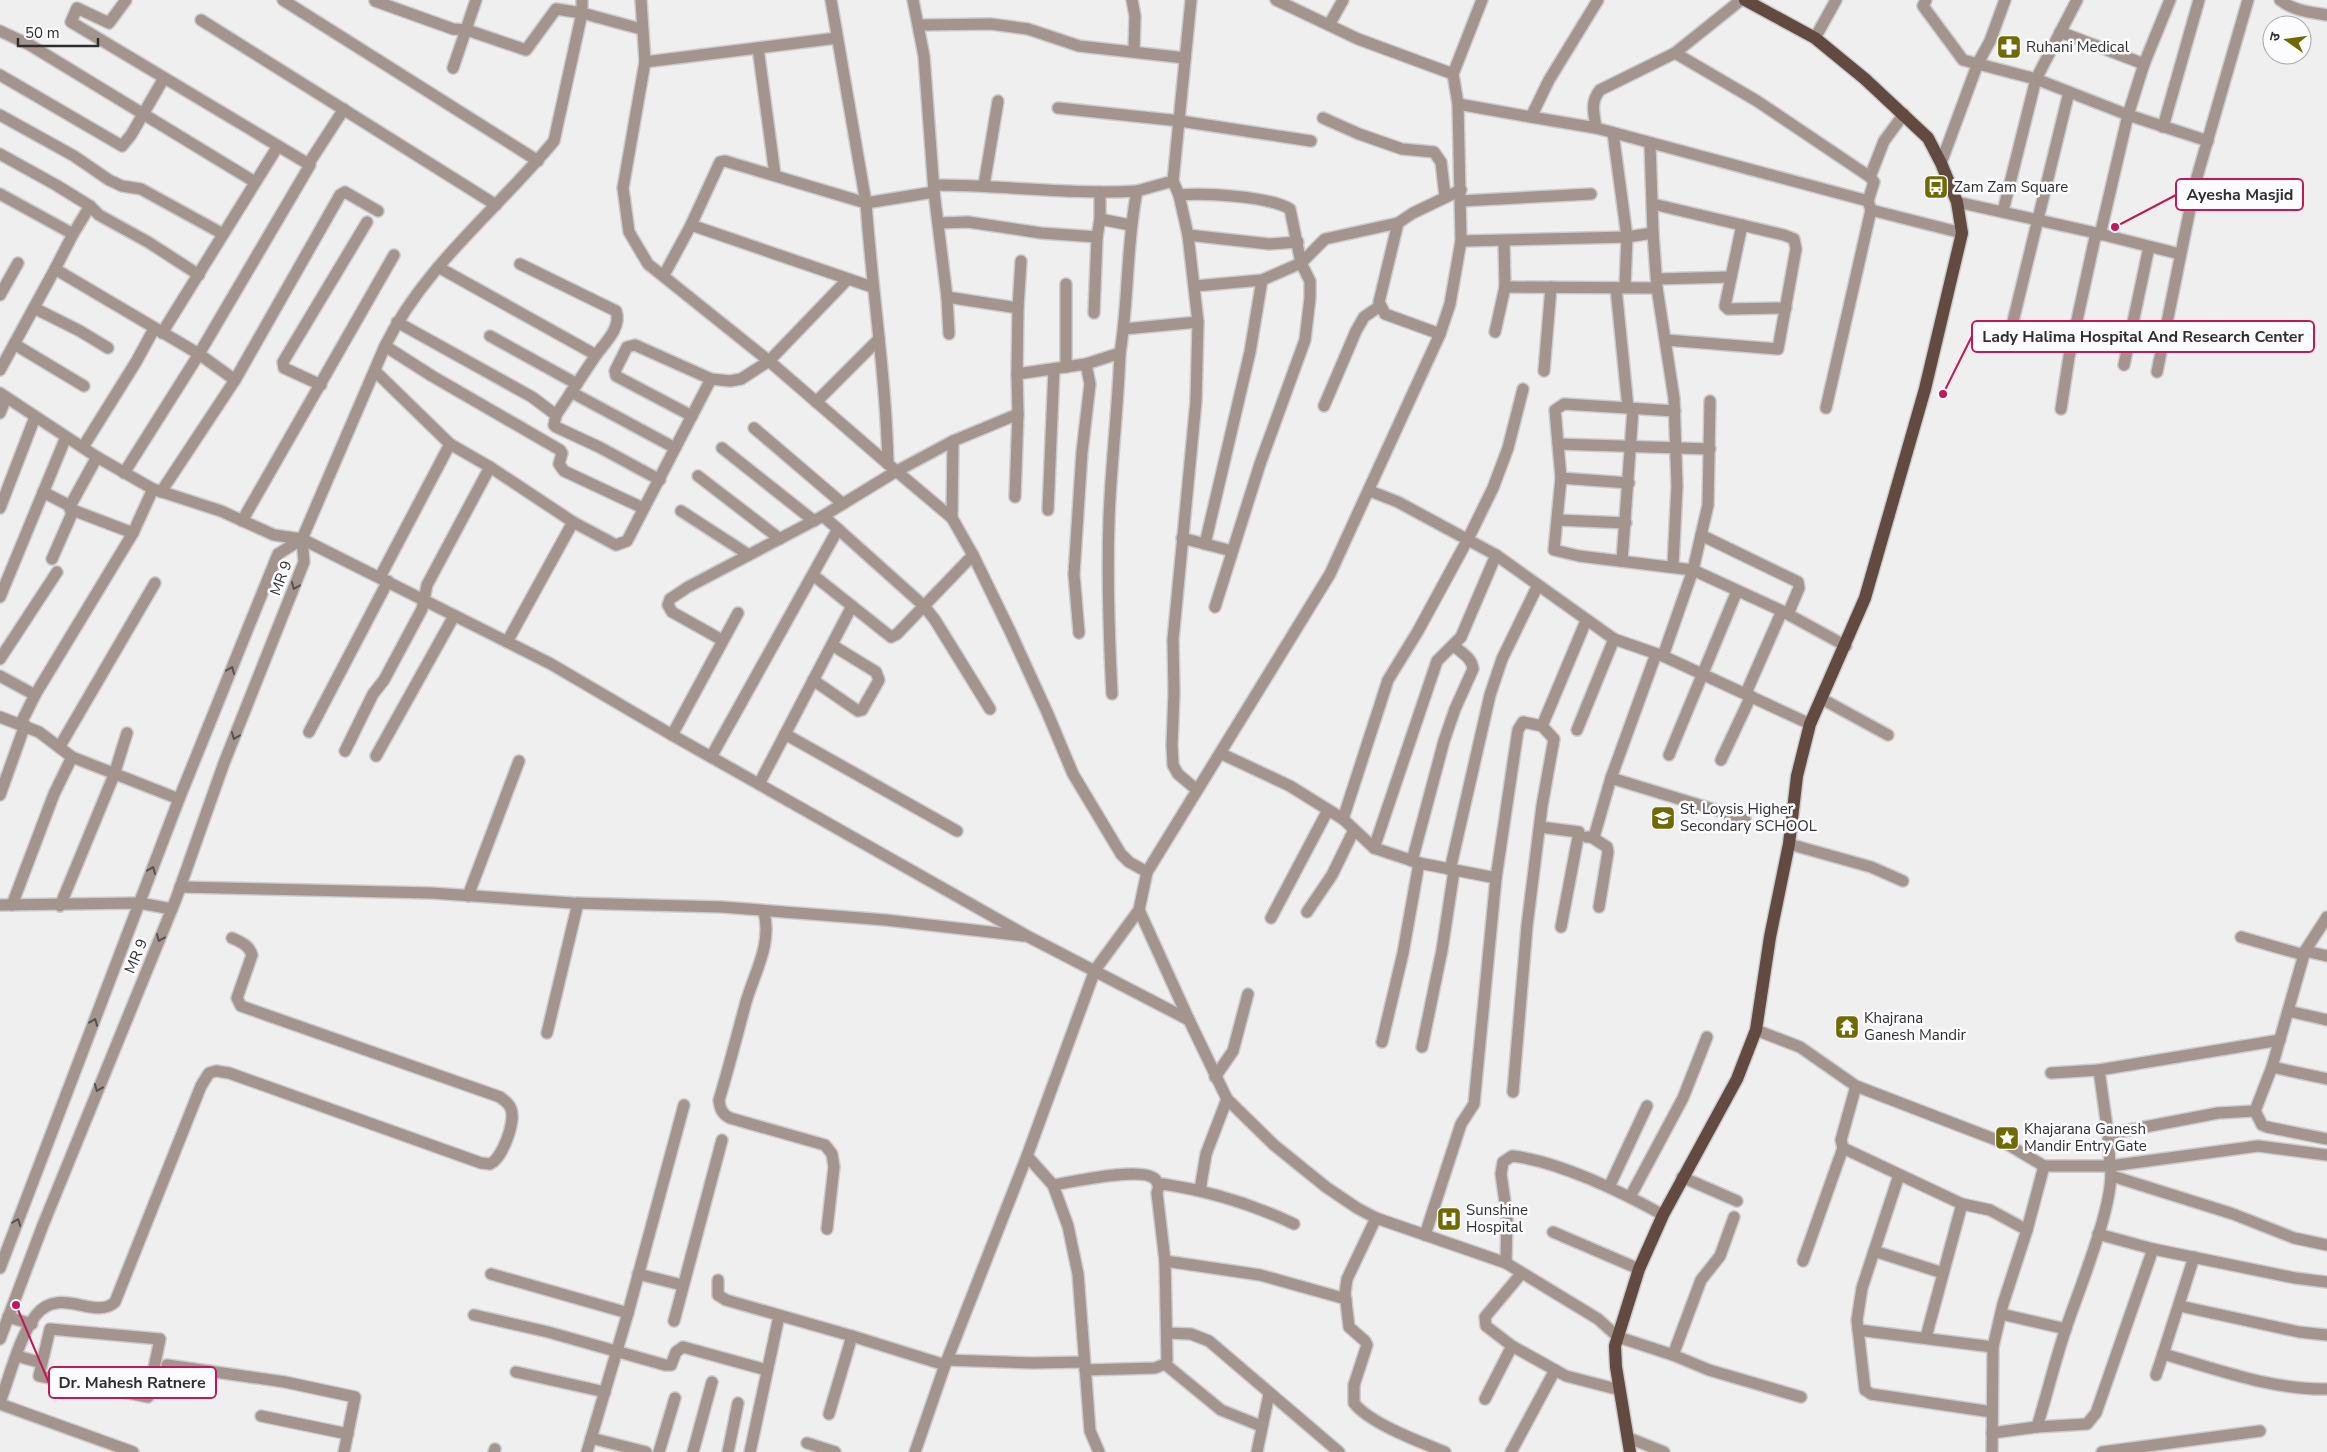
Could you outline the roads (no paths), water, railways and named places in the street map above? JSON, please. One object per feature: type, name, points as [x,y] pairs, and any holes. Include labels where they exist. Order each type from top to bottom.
[{"type":"main road","points":[[1630,1452],[1615,1346],[1639,1269],[1662,1216],[1737,1079],[1756,1030],[1770,937],[1789,844],[1797,776],[1810,724],[1846,646],[1865,598],[1925,389],[1962,233],[1957,202],[1942,163],[1928,138],[1904,114],[1815,38],[1743,0]]},
{"type":"street","points":[[126,0],[109,24],[76,4],[70,19],[72,24],[309,163]]},
{"type":"street","points":[[283,0],[538,161]]},
{"type":"street","points":[[374,0],[453,28],[467,30],[526,50],[556,9],[582,13],[641,29]]},
{"type":"street","points":[[453,68],[476,0]]},
{"type":"street","points":[[302,539],[397,322],[438,267],[538,161],[554,141],[582,13],[582,0]]},
{"type":"street","points":[[641,0],[644,62],[623,188],[628,232],[648,264],[769,361],[891,468],[952,518],[973,555],[1048,712],[1073,774],[1121,854],[1129,862],[1147,872]]},
{"type":"street","points":[[831,0],[866,203],[872,286],[886,404],[891,468]]},
{"type":"street","points":[[913,0],[924,56],[934,188],[940,223],[949,334]]},
{"type":"street","points":[[1132,0],[1135,16],[1134,51]]},
{"type":"street","points":[[1191,0],[1173,181],[1179,195],[1188,235],[1195,286],[1198,322],[1196,401],[1172,640],[1173,765],[1178,774],[1197,790]]},
{"type":"street","points":[[1276,0],[1358,39],[1454,74]]},
{"type":"street","points":[[1329,25],[1343,0]]},
{"type":"street","points":[[915,1452],[946,1362],[1027,1156],[1095,970],[1139,910],[1147,872],[1197,790],[1222,754],[1330,574],[1370,491],[1440,334],[1450,304],[1461,241],[1458,104],[1454,74],[1482,0]]},
{"type":"street","points":[[1531,117],[1548,80],[1598,0]]},
{"type":"street","points":[[1596,128],[1592,106],[1594,97],[1600,90],[1675,53],[1743,0]]},
{"type":"street","points":[[1815,38],[1836,0]]},
{"type":"street","points":[[1942,163],[1978,63],[1990,41],[2006,0]]},
{"type":"street","points":[[2003,211],[2036,79],[2078,0]]},
{"type":"street","points":[[2061,409],[2069,357],[2128,115],[2144,64],[2170,0]]},
{"type":"street","points":[[2163,127],[2199,0]]},
{"type":"street","points":[[2157,372],[2195,184],[2248,0]]},
{"type":"street","points":[[2280,0],[2298,10],[2327,15]]},
{"type":"street","points":[[1921,2],[1963,60],[2036,79],[2128,115],[2208,140]]},
{"type":"street","points":[[201,20],[496,205]]},
{"type":"street","points":[[919,25],[991,24],[1019,28],[1078,46],[1185,58]]},
{"type":"street","points":[[0,31],[30,45],[255,182]]},
{"type":"street","points":[[2060,32],[2144,64]]},
{"type":"street","points":[[644,62],[837,38]]},
{"type":"street","points":[[758,48],[775,175]]},
{"type":"street","points":[[1675,53],[1757,101],[1870,177],[1874,182],[1826,408]]},
{"type":"street","points":[[0,75],[120,146],[124,145],[131,135],[142,113],[164,78]]},
{"type":"street","points":[[2007,346],[2069,92]]},
{"type":"street","points":[[984,185],[998,101]]},
{"type":"street","points":[[1458,104],[1596,128],[1962,233]]},
{"type":"street","points":[[1058,108],[1180,121],[1311,141]]},
{"type":"street","points":[[124,473],[199,354],[305,177],[310,167],[309,163],[344,109]]},
{"type":"street","points":[[1870,177],[1884,141],[1904,114]]},
{"type":"street","points":[[0,115],[74,156],[109,180],[122,186],[136,187],[223,234]]},
{"type":"street","points":[[1323,118],[1359,134],[1402,148],[1434,152],[1441,162],[1445,196]]},
{"type":"street","points":[[1613,133],[1627,237],[1621,287],[1631,445],[1622,561]]},
{"type":"street","points":[[1650,144],[1657,283],[1674,411],[1677,486],[1673,566]]},
{"type":"street","points":[[82,447],[136,362],[199,275],[278,146]]},
{"type":"street","points":[[0,154],[90,206],[99,215],[148,242],[199,275]]},
{"type":"street","points":[[664,276],[691,226],[720,162],[727,161],[866,203],[934,188],[984,185],[1100,192],[1137,191],[1173,181]]},
{"type":"street","points":[[1112,694],[1108,612],[1109,519],[1113,437],[1118,404],[1130,225],[1137,191]]},
{"type":"street","points":[[0,795],[23,724],[35,695],[157,491],[235,380],[340,195],[345,192],[351,194],[378,211]]},
{"type":"street","points":[[1094,313],[1100,192]]},
{"type":"street","points":[[1179,195],[1200,194],[1281,204],[1290,209],[1301,263],[1310,281],[1305,340],[1260,464],[1215,607]]},
{"type":"street","points":[[1195,286],[1262,280],[1301,263],[1326,239],[1398,223],[1445,196],[1591,194]]},
{"type":"street","points":[[0,195],[74,234]]},
{"type":"street","points":[[1957,202],[2003,211],[2180,254]]},
{"type":"street","points":[[1653,204],[1794,239],[1796,249],[1778,349],[1666,340]]},
{"type":"street","points":[[0,370],[90,206]]},
{"type":"street","points":[[1100,218],[1130,225]]},
{"type":"street","points":[[321,385],[284,368],[283,362],[367,222]]},
{"type":"street","points":[[940,223],[968,222],[1041,233],[1097,237]]},
{"type":"street","points":[[1324,406],[1356,331],[1364,317],[1380,306],[1398,223]]},
{"type":"street","points":[[1742,225],[1730,277],[1726,308],[1786,308]]},
{"type":"street","points":[[691,226],[872,286]]},
{"type":"street","points":[[1461,241],[1627,237],[1653,233]]},
{"type":"street","points":[[1188,235],[1269,244],[1298,242]]},
{"type":"street","points":[[1495,332],[1505,287],[1504,241]]},
{"type":"street","points":[[2124,365],[2149,247]]},
{"type":"street","points":[[242,521],[394,254]]},
{"type":"street","points":[[1015,497],[1018,414],[1018,308],[1021,261]]},
{"type":"street","points":[[0,295],[18,262]]},
{"type":"street","points":[[520,264],[616,311],[618,317],[614,330],[556,414],[554,422],[556,427],[599,447],[660,480]]},
{"type":"street","points":[[438,267],[596,355]]},
{"type":"street","points":[[55,269],[87,286],[158,331],[199,354],[235,380]]},
{"type":"street","points":[[1505,287],[1621,287],[1730,277]]},
{"type":"street","points":[[692,416],[616,376],[615,371],[626,347],[635,345],[711,379],[730,381],[741,379],[769,361],[848,279]]},
{"type":"street","points":[[1205,544],[1250,352],[1262,280]]},
{"type":"street","points":[[1048,510],[1066,284]]},
{"type":"street","points":[[1544,370],[1551,287]]},
{"type":"street","points":[[947,296],[1018,308]]},
{"type":"street","points":[[1380,306],[1385,314],[1440,334]]},
{"type":"street","points":[[34,308],[80,331],[108,348]]},
{"type":"street","points":[[397,322],[532,397],[556,414]]},
{"type":"street","points":[[1124,329],[1198,322]]},
{"type":"street","points":[[490,336],[675,448]]},
{"type":"street","points":[[816,402],[878,340]]},
{"type":"street","points":[[14,344],[84,386]]},
{"type":"street","points":[[385,346],[432,376],[560,450],[562,453],[559,464],[564,471],[643,508]]},
{"type":"street","points":[[1017,374],[1086,364],[1120,353]]},
{"type":"street","points":[[1079,633],[1074,574],[1082,452],[1090,384],[1086,364]]},
{"type":"street","points":[[375,371],[450,444],[490,467],[572,522],[616,545],[621,545],[627,541],[711,379]]},
{"type":"street","points":[[1343,819],[1388,680],[1418,631],[1468,539],[1493,488],[1508,448],[1523,389]]},
{"type":"street","points":[[0,413],[3,395],[97,458],[157,491],[221,511],[274,535],[302,539],[551,664],[672,735],[1029,937],[1189,1020]]},
{"type":"street","points":[[1593,838],[1611,778],[1693,570],[1708,505],[1710,401]]},
{"type":"street","points":[[1674,411],[1564,404],[1555,410],[1561,478],[1554,550],[1579,556],[1673,566],[1693,570],[1785,613],[1846,646]]},
{"type":"street","points":[[722,640],[672,612],[668,604],[670,599],[688,587],[819,519],[844,504],[891,468],[1018,414]]},
{"type":"street","points":[[0,508],[35,417]]},
{"type":"street","points":[[754,428],[844,504]]},
{"type":"street","points":[[0,597],[66,437]]},
{"type":"street","points":[[952,518],[953,441]]},
{"type":"street","points":[[309,732],[450,444]]},
{"type":"street","points":[[1558,444],[1710,449]]},
{"type":"street","points":[[722,448],[819,519],[838,529],[924,606],[935,620],[990,710]]},
{"type":"street","points":[[52,559],[71,508],[97,458]]},
{"type":"street","points":[[345,751],[425,600],[427,585],[490,467]]},
{"type":"street","points":[[698,476],[780,539]]},
{"type":"street","points":[[1561,478],[1629,483]]},
{"type":"street","points":[[1370,491],[1398,502],[1496,555],[1586,621],[1614,639],[1660,655],[1810,724]]},
{"type":"street","points":[[44,492],[71,508],[133,533]]},
{"type":"street","points":[[681,510],[749,555]]},
{"type":"street","points":[[1558,520],[1626,523]]},
{"type":"street","points":[[507,642],[572,522]]},
{"type":"street","points":[[711,757],[838,529]]},
{"type":"street","points":[[1701,535],[1798,582],[1799,588],[1785,613],[1748,694],[1721,760]]},
{"type":"street","points":[[1182,538],[1232,551]]},
{"type":"street","name":"MR 9","points":[[0,1268],[179,799],[278,554],[302,539],[304,562],[224,762],[172,910],[42,1225],[0,1339]]},
{"type":"street","points":[[813,575],[891,637],[895,636],[973,555]]},
{"type":"street","points":[[1374,848],[1437,661],[1461,637],[1496,555]]},
{"type":"street","points":[[0,659],[57,572]]},
{"type":"street","points":[[60,746],[155,582]]},
{"type":"street","points":[[1422,1047],[1442,950],[1452,871],[1490,695],[1502,659],[1538,585]]},
{"type":"street","points":[[1669,755],[1737,591]]},
{"type":"street","points":[[759,784],[852,606]]},
{"type":"street","points":[[672,735],[738,613]]},
{"type":"street","points":[[376,756],[454,616]]},
{"type":"street","points":[[1542,726],[1586,621]]},
{"type":"street","points":[[1578,730],[1614,639]]},
{"type":"street","points":[[813,680],[858,711],[862,710],[879,680],[876,672],[832,645]]},
{"type":"street","points":[[1382,1042],[1403,953],[1415,862],[1444,741],[1455,709],[1474,669],[1473,663],[1468,656],[1454,646]]},
{"type":"street","points":[[0,676],[35,695]]},
{"type":"street","points":[[1822,699],[1888,735]]},
{"type":"street","points":[[0,717],[23,724],[60,746],[72,757],[179,799]]},
{"type":"street","points":[[1425,1235],[1461,1124],[1474,1104],[1496,878],[1518,730],[1523,722],[1542,726],[1554,739],[1527,926],[1513,1092]]},
{"type":"street","points":[[60,906],[114,775],[127,733]]},
{"type":"street","points":[[786,734],[957,831]]},
{"type":"street","points":[[1222,754],[1290,786],[1343,819],[1374,848],[1415,862],[1452,871],[1496,878]]},
{"type":"street","points":[[72,757],[6,905],[60,906],[139,903],[172,910]]},
{"type":"street","points":[[468,896],[519,761]]},
{"type":"street","points":[[1611,778],[1745,819]]},
{"type":"street","points":[[1271,918],[1328,810]]},
{"type":"street","points":[[1540,827],[1580,832],[1608,847],[1599,908]]},
{"type":"street","points":[[1307,912],[1332,875],[1354,830]]},
{"type":"street","points":[[1561,926],[1580,832]]},
{"type":"street","points":[[1789,844],[1871,867],[1903,881]]},
{"type":"street","points":[[180,887],[468,896],[578,903],[722,907],[764,912],[886,920],[1029,937]]},
{"type":"street","points":[[546,1032],[578,903]]},
{"type":"street","points":[[1139,910],[1215,1077],[1228,1099],[1274,1145],[1326,1187],[1357,1208],[1376,1218],[1406,1226],[1425,1235],[1506,1263],[1521,1274],[1598,1319],[1618,1337],[1673,1355],[1709,1370],[1801,1398]]},
{"type":"street","points":[[764,912],[766,922],[764,955],[747,999],[719,1100],[720,1107],[724,1115],[730,1118],[825,1145],[832,1154],[834,1167],[827,1230]]},
{"type":"street","points":[[2327,917],[2305,953],[2272,1067],[2255,1111],[2262,1124],[2267,1127],[2327,1139]]},
{"type":"street","points":[[2240,937],[2305,953],[2327,956]]},
{"type":"street","points":[[131,1452],[0,1403],[17,1356],[36,1315],[56,1302],[100,1308],[110,1307],[115,1302],[201,1086],[209,1073],[216,1071],[228,1074],[481,1163],[490,1164],[499,1156],[510,1129],[512,1118],[508,1103],[500,1097],[241,1006],[237,998],[252,955],[251,950],[246,944],[232,938]]},
{"type":"street","points":[[1215,1077],[1233,1051],[1248,994]]},
{"type":"street","points":[[2288,1010],[2327,1020]]},
{"type":"street","points":[[1756,1030],[1800,1047],[1856,1086],[2007,1144],[2044,1166],[2111,1171],[2258,1146],[2327,1156]]},
{"type":"street","points":[[1630,1197],[1683,1098],[1707,1036]]},
{"type":"street","points":[[2051,1073],[2099,1070],[2280,1040]]},
{"type":"street","points":[[2272,1067],[2327,1079]]},
{"type":"street","points":[[2037,1427],[2066,1329],[2098,1234],[2111,1171],[2099,1070]]},
{"type":"street","points":[[1803,1261],[1843,1148],[1842,1134],[1856,1086]]},
{"type":"street","points":[[1200,1190],[1206,1154],[1228,1099]]},
{"type":"street","points":[[587,1452],[628,1313],[684,1105]]},
{"type":"street","points":[[1609,1187],[1646,1106]]},
{"type":"street","points":[[2108,1134],[2218,1113],[2255,1111]]},
{"type":"street","points":[[674,1321],[722,1140]]},
{"type":"street","points":[[1843,1148],[1962,1204],[1990,1210],[2027,1230]]},
{"type":"street","points":[[1027,1156],[1053,1185],[1068,1226],[1078,1274],[1090,1431],[1095,1449]]},
{"type":"street","points":[[1506,1263],[1507,1216],[1501,1174],[1506,1159],[1512,1156],[1530,1158],[1609,1187],[1662,1216]]},
{"type":"street","points":[[1992,1452],[1993,1347],[2044,1166]]},
{"type":"street","points":[[2111,1171],[2233,1214],[2294,1238],[2327,1245]]},
{"type":"street","points":[[1053,1185],[1130,1174],[1144,1175],[1154,1179],[1159,1186]]},
{"type":"street","points":[[1899,1175],[1862,1288],[1858,1330],[1865,1390],[1871,1394],[1992,1412]]},
{"type":"street","points":[[1682,1177],[1737,1201]]},
{"type":"street","points":[[1159,1186],[1164,1184],[1200,1190],[1260,1208],[1294,1224]]},
{"type":"street","points":[[1159,1186],[1157,1193],[1165,1261],[1168,1333],[1168,1354],[1165,1364]]},
{"type":"street","points":[[1926,1337],[1962,1204]]},
{"type":"street","points":[[1673,1355],[1701,1280],[1720,1256],[1734,1217]]},
{"type":"street","points":[[1376,1218],[1347,1279],[1346,1300],[1350,1329],[1365,1341],[1367,1345],[1354,1385],[1354,1402],[1365,1414],[1409,1437],[1444,1452]]},
{"type":"street","points":[[1553,1232],[1639,1269]]},
{"type":"street","points":[[2098,1234],[2152,1249],[2295,1278],[2327,1282]]},
{"type":"street","points":[[1992,1433],[2037,1427],[2087,1424],[2096,1413],[2152,1249]]},
{"type":"street","points":[[1874,1251],[1943,1273]]},
{"type":"street","points":[[2156,1375],[2180,1306],[2194,1257]]},
{"type":"street","points":[[1165,1261],[1260,1274],[1346,1300]]},
{"type":"street","points":[[491,1274],[628,1313]]},
{"type":"street","points":[[638,1274],[682,1286]]},
{"type":"street","points":[[1521,1274],[1484,1320],[1486,1326],[1512,1346],[1566,1376],[1620,1390]]},
{"type":"street","points":[[718,1280],[718,1292],[721,1298],[946,1362],[1034,1363],[1155,1368],[1165,1364]]},
{"type":"street","points":[[2180,1306],[2299,1332],[2327,1334]]},
{"type":"street","points":[[2001,1314],[2066,1329]]},
{"type":"street","points":[[474,1315],[617,1350],[668,1366],[672,1364],[678,1350],[683,1347],[767,1370]]},
{"type":"street","points":[[750,1452],[779,1316]]},
{"type":"street","points":[[8,1317],[32,1324]]},
{"type":"street","points":[[50,1328],[160,1339],[148,1397],[39,1376],[42,1363],[50,1328]]},
{"type":"street","points":[[1858,1330],[1926,1337],[1993,1347]]},
{"type":"street","points":[[1168,1333],[1190,1334],[1208,1341],[1339,1452]]},
{"type":"street","points":[[829,1414],[852,1336]]},
{"type":"street","points":[[1484,1399],[1512,1346]]},
{"type":"street","points":[[2163,1354],[2272,1384],[2306,1389],[2327,1389]]},
{"type":"street","points":[[17,1356],[42,1363]]},
{"type":"street","points":[[1165,1364],[1221,1410],[1261,1426]]},
{"type":"street","points":[[167,1365],[286,1382],[355,1397],[344,1452]]},
{"type":"street","points":[[1512,1452],[1555,1370]]},
{"type":"street","points":[[516,1372],[605,1392]]},
{"type":"street","points":[[693,1452],[712,1382]]},
{"type":"street","points":[[1257,1452],[1269,1394]]},
{"type":"street","points":[[659,1452],[675,1398]]},
{"type":"street","points":[[728,1452],[738,1403]]},
{"type":"street","points":[[261,1416],[348,1434]]},
{"type":"street","points":[[2102,1452],[2260,1432]]},
{"type":"street","points":[[591,1438],[646,1452]]},
{"type":"street","points":[[1629,1438],[1664,1452]]},
{"type":"street","points":[[807,1442],[834,1452]]},
{"type":"place","name":"Ruhani Medical","points":[[2009,47]]},
{"type":"place","name":"Zam Zam Square","points":[[1936,187]]},
{"type":"place","name":"Ayesha Masjid","points":[[2115,227]]},
{"type":"place","name":"Lady Halima Hospital And Research Center","points":[[1943,394]]},
{"type":"place","name":"St. Loysis Higher Secondary SCHOOL","points":[[1663,818]]},
{"type":"place","name":"Khajrana Ganesh Mandir","points":[[1847,1027]]},
{"type":"place","name":"Khajarana Ganesh Mandir Entry Gate","points":[[2007,1138]]},
{"type":"place","name":"Sunshine Hospital","points":[[1449,1219]]},
{"type":"place","name":"Dr. Mahesh Ratnere","points":[[16,1305]]}]
